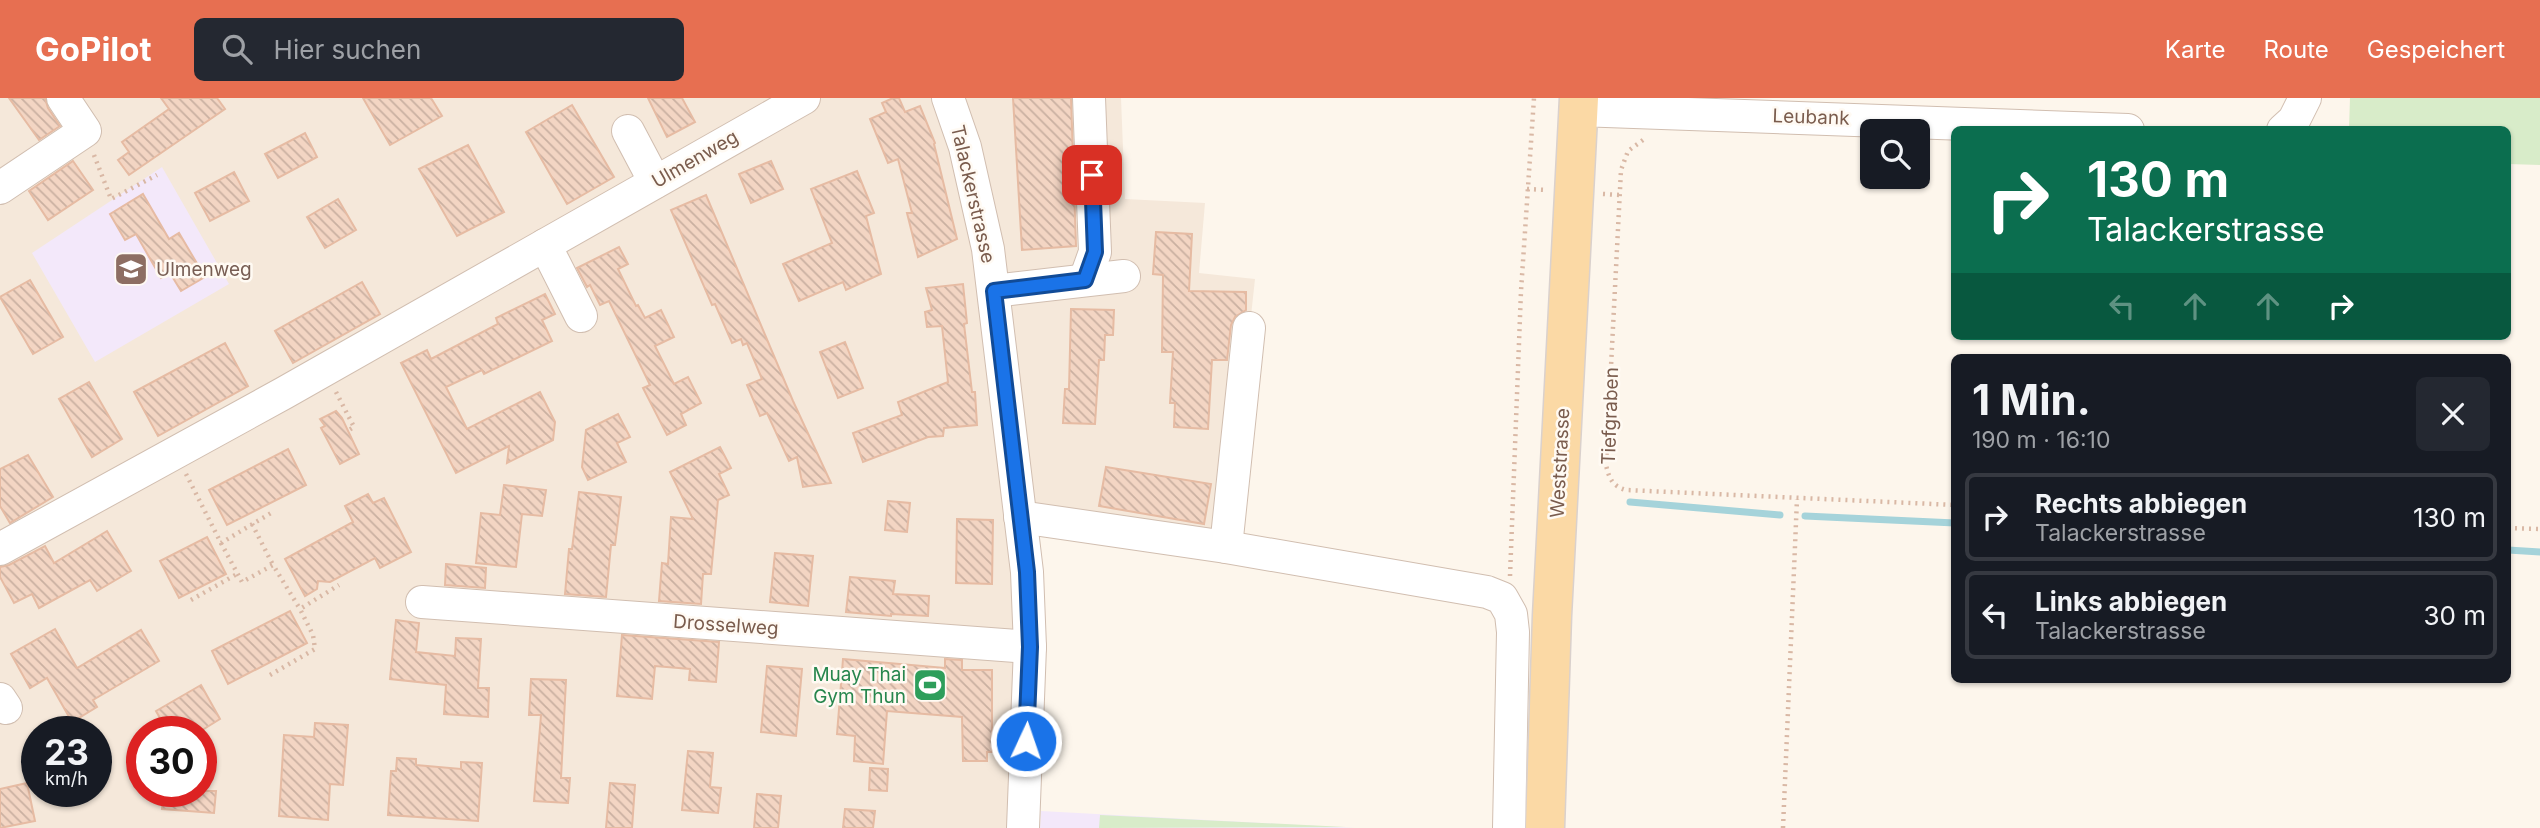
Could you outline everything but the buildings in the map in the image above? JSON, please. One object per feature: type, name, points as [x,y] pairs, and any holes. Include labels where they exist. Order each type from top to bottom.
[{"type":"main road","name":"Weststrasse","points":[[1545,828],[1552,616],[1579,104]]},
{"type":"street","points":[[0,188],[85,131],[63,98]]},
{"type":"street","name":"Ulmenweg","points":[[0,549],[804,98]]},
{"type":"street","name":"Talackerstrasse","points":[[948,98],[974,184],[994,291],[1027,572],[1030,647],[1023,828]]},
{"type":"street","points":[[1085,280],[1095,252],[1089,98]]},
{"type":"street","points":[[2287,126],[2294,120],[2305,98]]},
{"type":"street","name":"Leubank","points":[[1579,104],[1665,114],[1829,108],[2073,126]]},
{"type":"street","points":[[628,131],[655,182]]},
{"type":"street","points":[[545,244],[581,316]]},
{"type":"street","name":"Talackerstrasse","points":[[994,291],[1124,276]]},
{"type":"street","points":[[1226,547],[1249,328]]},
{"type":"street","points":[[1020,517],[1226,547],[1487,592],[1502,598],[1511,614],[1513,632],[1509,828]]},
{"type":"street","name":"Drosselweg","points":[[422,602],[1030,647]]},
{"type":"path","points":[[1502,598],[1512,565],[1521,291],[1534,98]]},
{"type":"path","name":"Tiefgraben","points":[[1665,114],[1664,136],[1638,142],[1628,150],[1621,170],[1606,465],[1614,485],[1626,490],[1951,505]]},
{"type":"path","points":[[85,131],[111,199],[157,175]]},
{"type":"path","points":[[325,369],[354,427],[349,430]]},
{"type":"path","points":[[175,452],[242,582],[273,565]]},
{"type":"path","points":[[1783,828],[1797,499]]},
{"type":"path","points":[[221,543],[271,513]]},
{"type":"path","points":[[252,524],[300,609],[313,635],[315,649],[270,675]]},
{"type":"path","points":[[2511,528],[2540,529]]},
{"type":"path","points":[[191,600],[237,574]]},
{"type":"path","points":[[300,609],[339,585]]},
{"type":"shaded area","points":[[0,98],[1121,98],[1125,199],[1205,203],[1199,273],[1255,279],[1226,547],[1021,518],[1023,828],[0,828]]},
{"type":"shaded area","name":"Ulmenweg","points":[[162,167],[229,284],[95,362],[32,253]]},
{"type":"shaded area","points":[[1041,811],[1355,828],[1040,828]]},
{"type":"green space","points":[[2350,98],[2540,98],[2540,165],[2511,164],[2511,126],[2349,126]]},
{"type":"green space","points":[[1100,815],[1346,827],[1099,828]]},
{"type":"waterway","points":[[1630,502],[1780,515]]},
{"type":"waterway","points":[[1805,516],[1951,523]]},
{"type":"waterway","points":[[2511,550],[2540,552]]},
{"type":"place","name":"Ulmenweg","points":[[131,269]]},
{"type":"place","name":"Muay Thai Gym Thun","points":[[930,685]]},
{"type":"route","points":[[1026,741],[1030,608],[994,291],[1085,280],[1095,252],[1092,175]]}]
